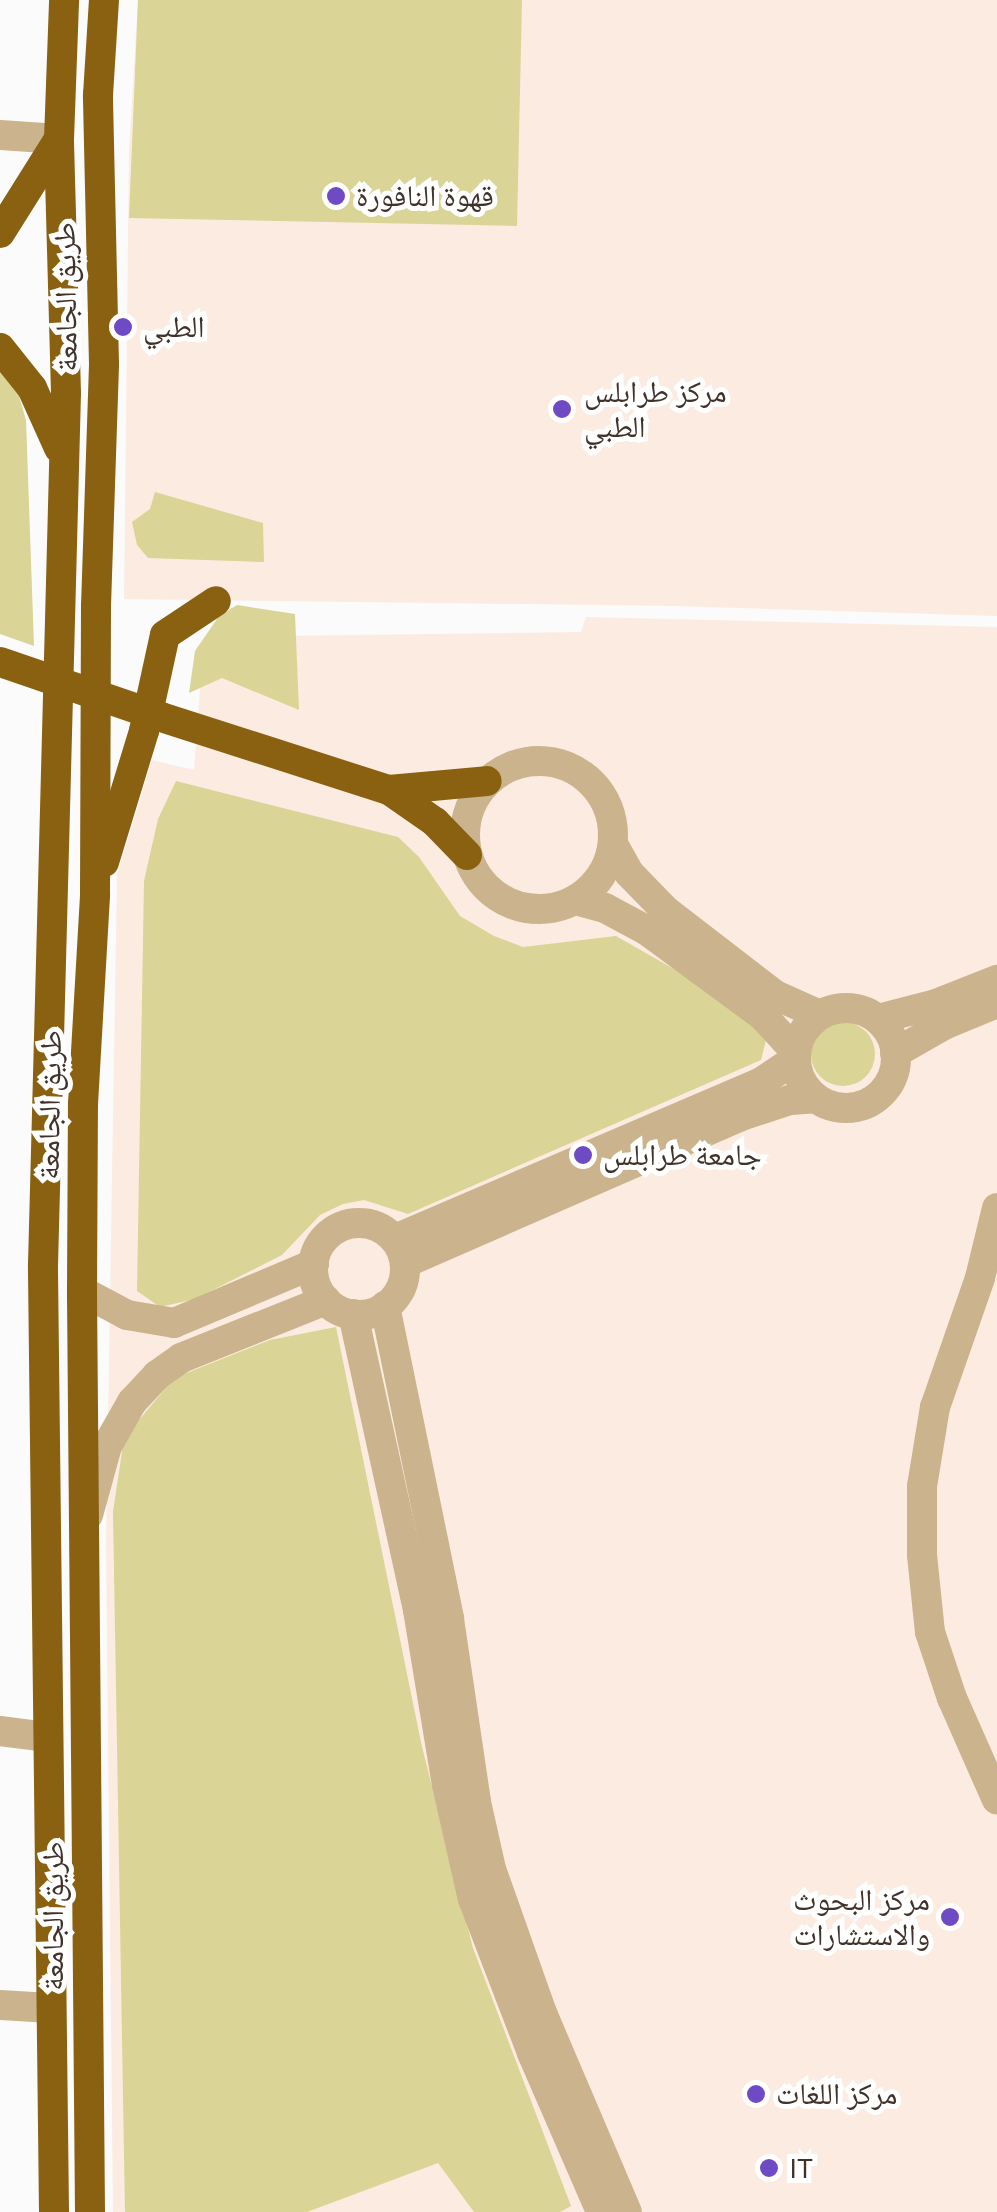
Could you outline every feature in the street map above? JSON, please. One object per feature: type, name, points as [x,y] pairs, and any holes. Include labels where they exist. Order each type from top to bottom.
[{"type":"highway","name":"طريق الجامعة","points":[[54,2212],[43,1265],[63,456],[65,316],[59,139],[64,0]]},
{"type":"highway","name":"طريق الجامعة","points":[[90,2212],[83,1104],[95,894],[96,606],[104,364],[98,95],[104,0]]},
{"type":"highway","points":[[0,233],[59,139]]},
{"type":"highway","points":[[0,348],[32,388],[63,456]]},
{"type":"highway","points":[[95,894],[144,731],[165,635],[216,602]]},
{"type":"highway","points":[[0,662],[389,790],[424,814],[467,855]]},
{"type":"highway","points":[[389,790],[487,781]]},
{"type":"street","points":[[0,135],[59,139]]},
{"type":"street","points":[[613,844],[600,877],[575,900],[538,910],[502,900],[474,873],[467,855],[466,815],[487,781],[522,762],[564,764],[582,773],[607,804],[613,844],[630,873],[666,911],[775,995],[820,1015]]},
{"type":"street","points":[[575,900],[605,908],[646,930],[762,1016],[796,1056]]},
{"type":"street","points":[[878,1020],[936,1004],[997,980]]},
{"type":"street","points":[[896,1053],[935,1030],[997,1003]]},
{"type":"street","points":[[400,1251],[790,1100],[816,1098],[843,1108],[870,1101],[890,1081],[896,1053],[890,1035],[878,1020],[850,1008],[820,1015],[804,1030],[796,1056],[799,1074],[816,1098]]},
{"type":"street","points":[[400,1251],[763,1081],[796,1056]]},
{"type":"street","points":[[997,1208],[980,1278],[935,1407],[922,1486],[922,1556],[930,1632],[952,1698],[997,1800]]},
{"type":"street","points":[[601,2212],[532,2053],[473,1899],[447,1785],[418,1610],[339,1307],[316,1283],[314,1264],[324,1239],[346,1224],[373,1224],[400,1251],[401,1287],[386,1306],[448,1620],[476,1802],[491,1868],[542,2013],[627,2212]]},
{"type":"street","points":[[82,1291],[127,1316],[174,1323],[314,1264]]},
{"type":"street","points":[[86,1522],[108,1446],[132,1402],[157,1375],[181,1358],[339,1307],[386,1306]]},
{"type":"street","points":[[0,1731],[46,1736]]},
{"type":"street","points":[[0,2005],[50,2008]]},
{"type":"shaded area","name":"مركز طرابلس الطبي","points":[[138,0],[997,0],[997,616],[676,606],[124,599],[129,150]]},
{"type":"shaded area","points":[[138,0],[522,0],[517,226],[129,218]]},
{"type":"shaded area","points":[[0,362],[13,376],[26,420],[34,646],[0,634]]},
{"type":"shaded area","points":[[155,492],[263,523],[264,562],[148,558],[137,545],[132,522],[150,509]]},
{"type":"shaded area","points":[[237,605],[295,614],[299,710],[222,678],[189,693],[195,651],[219,616]]},
{"type":"shaded area","name":"جامعة طرابلس","points":[[586,617],[997,627],[997,2212],[113,2212],[106,1542],[117,875],[152,760],[194,770],[204,637],[581,632]]},
{"type":"shaded area","points":[[176,781],[398,837],[419,857],[460,916],[523,947],[616,936],[688,977],[767,1036],[761,1060],[408,1214],[364,1200],[343,1204],[320,1215],[282,1255],[195,1299],[160,1307],[137,1291],[144,881],[158,819]]},
{"type":"shaded area","points":[[843,1022],[865,1032],[875,1054],[865,1076],[843,1086],[821,1076],[811,1054],[821,1032]]},
{"type":"shaded area","points":[[336,1327],[422,1747],[473,1948],[571,2206],[560,2212],[474,2212],[438,2163],[307,2212],[125,2212],[113,1512],[124,1438],[174,1378],[270,1340]]},
{"type":"place","name":"قهوة النافورة","points":[[336,196]]},
{"type":"place","name":"الطبي","points":[[123,327]]},
{"type":"place","name":"مركز طرابلس الطبي","points":[[562,409]]},
{"type":"place","name":"جامعة طرابلس","points":[[583,1155]]},
{"type":"place","name":"مركز البحوث والاستشارات","points":[[950,1917]]},
{"type":"place","name":"مركز اللغات","points":[[756,2094]]},
{"type":"place","name":"IT","points":[[769,2168]]}]
